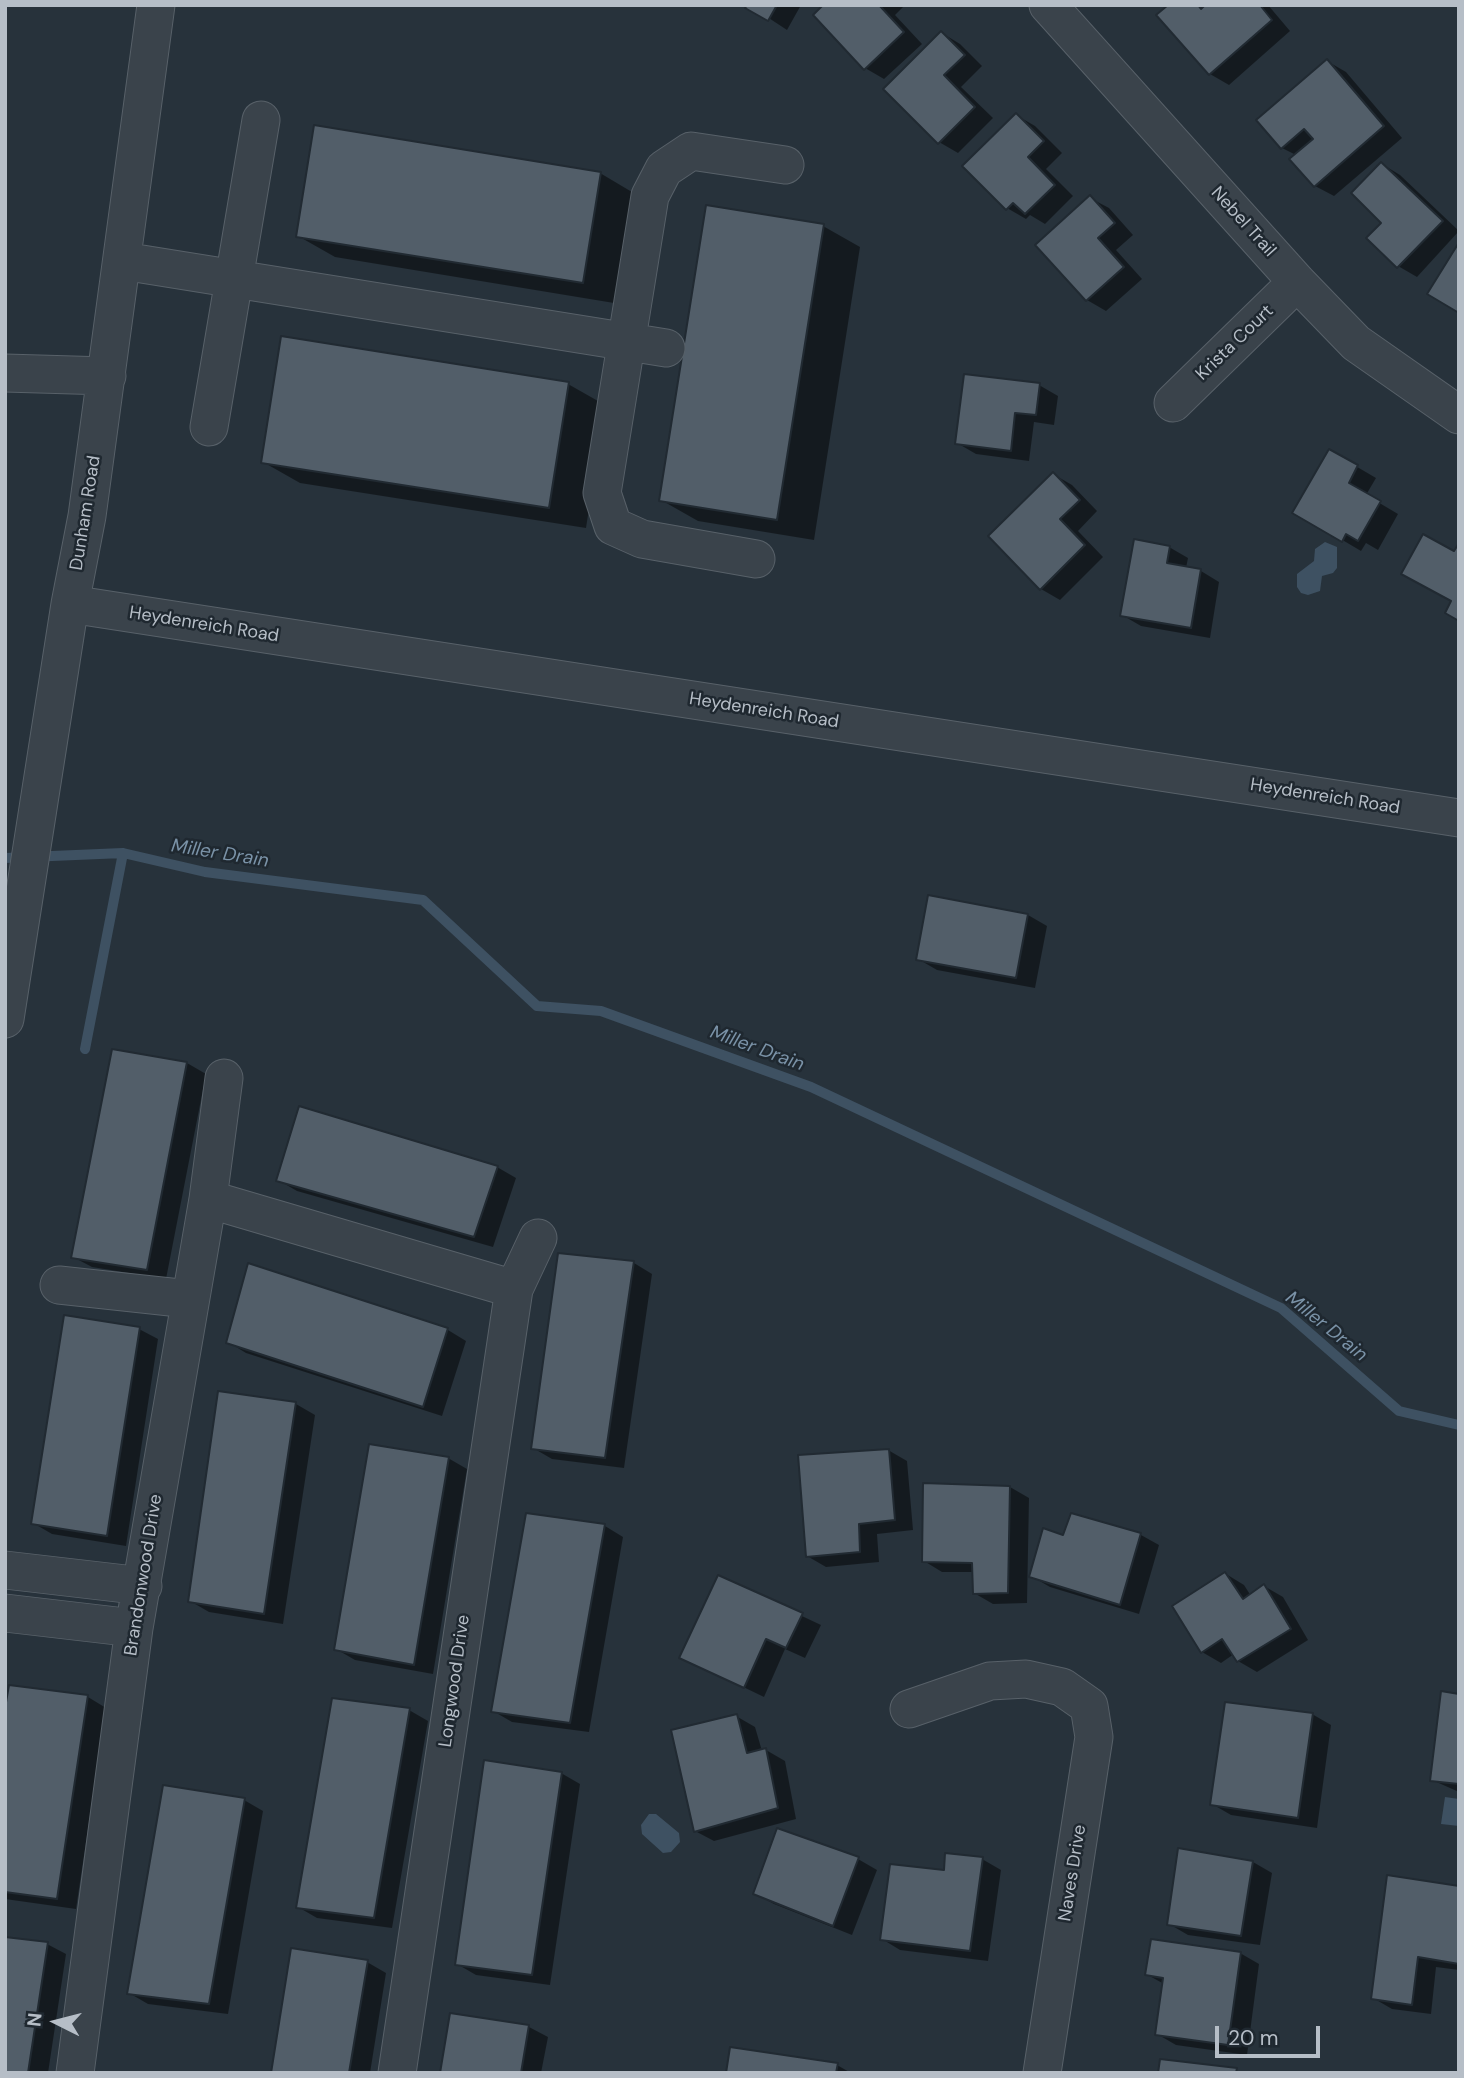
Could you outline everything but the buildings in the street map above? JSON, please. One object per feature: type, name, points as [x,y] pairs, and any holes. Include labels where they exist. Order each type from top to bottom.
[{"type":"street","name":"Dunham Road","points":[[5,1018],[70,604],[87,516],[156,5]]},
{"type":"street","name":"Nebel Trail","points":[[1048,5],[1297,282],[1356,343],[1459,415]]},
{"type":"street","points":[[209,427],[261,120]]},
{"type":"street","points":[[756,559],[642,539],[613,526],[602,493],[650,197],[664,169],[691,151],[785,165]]},
{"type":"street","points":[[123,261],[666,348]]},
{"type":"street","name":"Krista Court","points":[[1172,403],[1297,282]]},
{"type":"street","points":[[5,373],[107,376]]},
{"type":"street","name":"Heydenreich Road","points":[[70,604],[1459,818]]},
{"type":"street","name":"Brandonwood Drive","points":[[75,2073],[134,1629],[208,1199],[224,1078]]},
{"type":"street","points":[[208,1199],[514,1289]]},
{"type":"street","name":"Longwood Drive","points":[[397,2073],[514,1289],[538,1238]]},
{"type":"street","points":[[59,1285],[189,1299]]},
{"type":"street","points":[[5,1570],[143,1586]]},
{"type":"street","points":[[5,1613],[134,1629]]},
{"type":"street","name":"Naves Drive","points":[[909,1710],[990,1681],[1026,1679],[1062,1687],[1089,1706],[1094,1737],[1042,2073]]},
{"type":"water","points":[[1325,542],[1337,547],[1337,568],[1333,573],[1322,576],[1320,591],[1308,595],[1301,593],[1297,587],[1297,574],[1314,561],[1315,549]]},
{"type":"water","points":[[1445,1797],[1459,1799],[1459,1826],[1441,1824]]},
{"type":"water","points":[[649,1814],[656,1814],[679,1833],[680,1842],[671,1852],[663,1853],[642,1834],[641,1825]]},
{"type":"waterway","name":"Miller Drain","points":[[5,858],[123,853],[205,872],[423,900],[537,1006],[601,1011],[811,1087],[1281,1308],[1399,1411],[1459,1425]]},
{"type":"waterway","points":[[85,1049],[123,853]]}]
